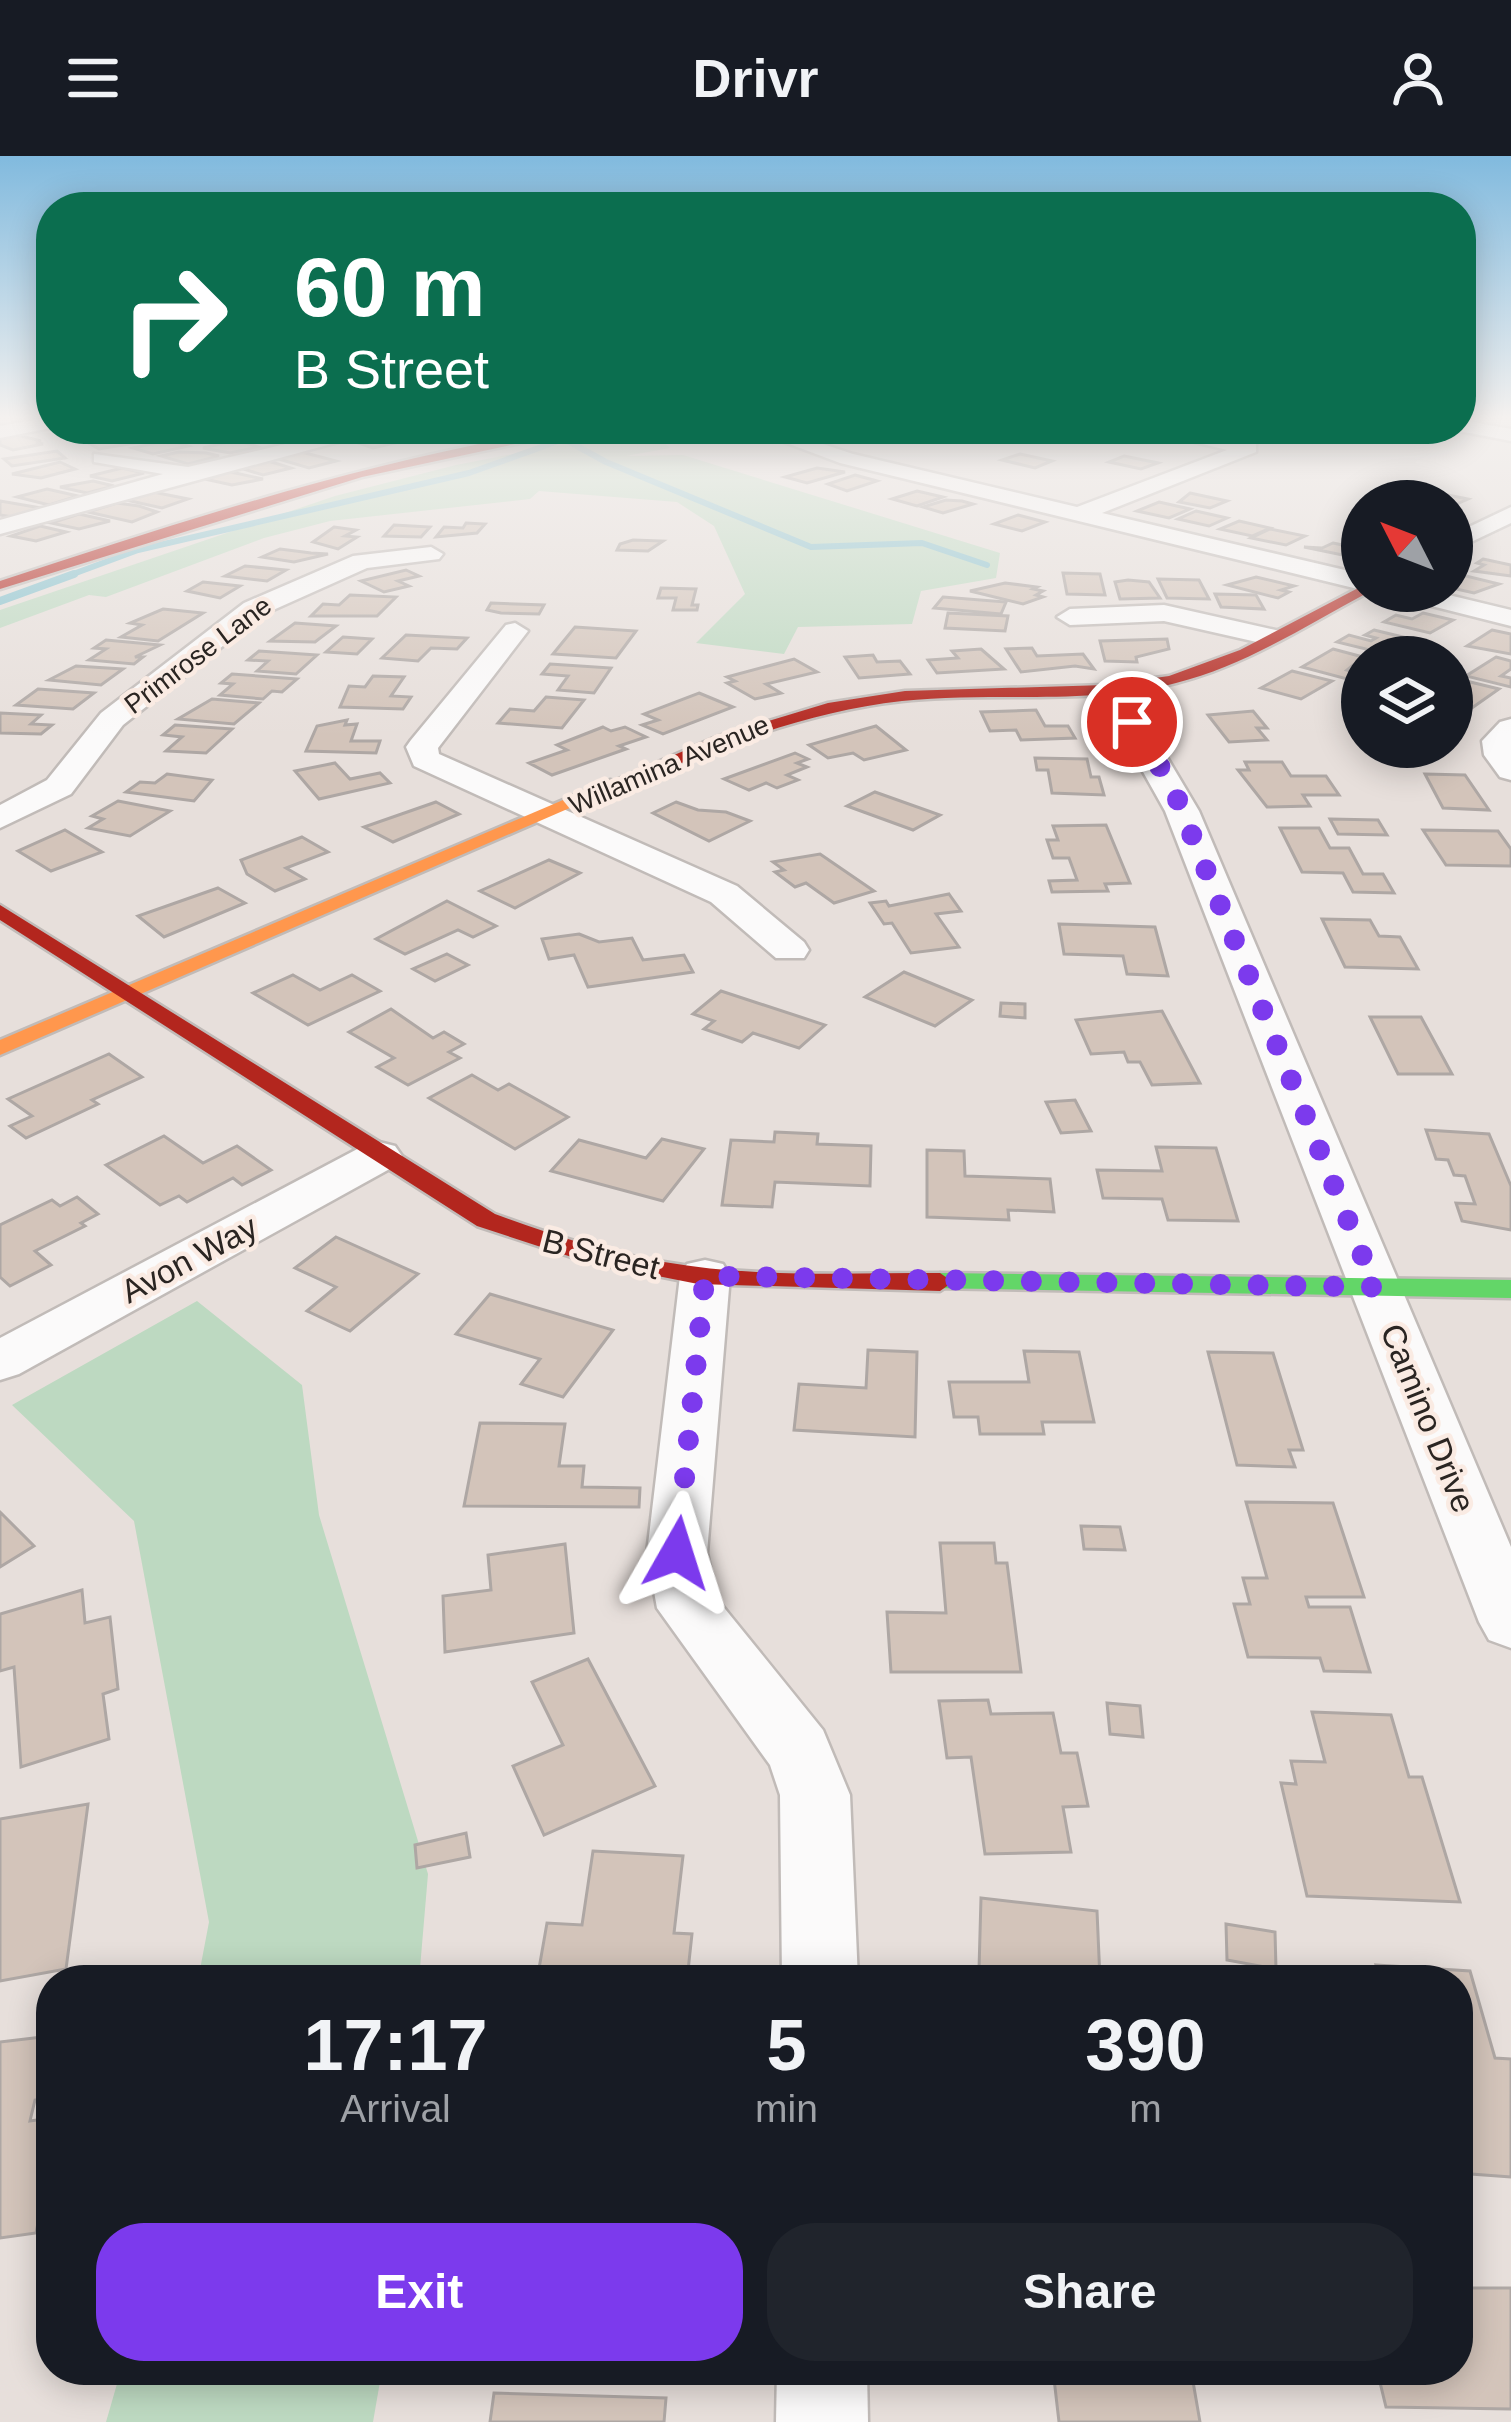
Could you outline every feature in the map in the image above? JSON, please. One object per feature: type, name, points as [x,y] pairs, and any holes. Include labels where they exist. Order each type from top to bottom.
[{"type":"street","points":[[0,585],[182,525]]},
{"type":"street","points":[[1121,525],[1341,581]]},
{"type":"street","name":"Primrose Lane","points":[[0,818],[59,788],[112,719],[253,609],[348,566],[378,557],[431,554]]},
{"type":"street","name":"Willamina Avenue","points":[[0,1048],[750,727],[796,714],[923,695],[1112,690],[1198,671],[1341,598]]},
{"type":"street","points":[[1473,609],[1511,618]]},
{"type":"street","points":[[1070,617],[1164,614],[1270,637]]},
{"type":"street","points":[[515,631],[422,747],[425,759],[724,894],[790,950]]},
{"type":"street","name":"Camino Drive","points":[[1112,690],[1172,786],[1511,1622]]},
{"type":"street","points":[[1511,728],[1497,741],[1511,770]]},
{"type":"street","name":"B Street","points":[[0,911],[379,1156],[512,1231],[608,1259],[705,1276],[1511,1289]]},
{"type":"street","name":"Avon Way","points":[[0,1361],[379,1156]]},
{"type":"street","points":[[705,1276],[677,1553],[688,1608],[799,1751],[815,1796],[820,1965]]},
{"type":"street","points":[[822,2385],[823,2422]]},
{"type":"green space","points":[[251,525],[315,525],[264,538],[106,597],[89,595],[0,628],[0,610]]},
{"type":"green space","points":[[909,525],[1000,553],[996,578],[921,591],[912,624],[798,627],[784,654],[696,643],[745,594],[714,526]]},
{"type":"green space","points":[[197,1301],[302,1385],[319,1515],[428,1874],[420,1965],[201,1965],[209,1922],[134,1521],[12,1405]]},
{"type":"green space","points":[[117,2385],[379,2385],[373,2422],[106,2422]]},
{"type":"building","points":[[394,525],[430,527],[421,537],[384,536]]},
{"type":"building","points":[[484,525],[477,533],[436,537],[444,527]]},
{"type":"building","points":[[997,525],[1038,525],[1022,531]]},
{"type":"building","points":[[1230,525],[1270,528],[1252,536],[1220,529]]},
{"type":"building","points":[[40,526],[66,532],[36,541],[11,536]]},
{"type":"building","points":[[334,527],[356,530],[345,536],[357,537],[338,549],[313,542]]},
{"type":"building","points":[[1270,529],[1305,536],[1286,545],[1251,538]]},
{"type":"building","points":[[633,540],[663,541],[648,551],[617,550]]},
{"type":"building","points":[[1341,545],[1341,555],[1304,547]]},
{"type":"building","points":[[280,549],[328,554],[294,562],[262,557]]},
{"type":"building","points":[[1483,559],[1511,565],[1511,576],[1474,571],[1484,565],[1477,563]]},
{"type":"building","points":[[245,566],[286,570],[267,581],[225,576]]},
{"type":"building","points":[[406,570],[419,576],[398,581],[409,586],[384,592],[361,581]]},
{"type":"building","points":[[1063,573],[1100,574],[1105,595],[1067,594]]},
{"type":"building","points":[[1256,577],[1294,586],[1281,590],[1289,592],[1278,598],[1227,585]]},
{"type":"building","points":[[1473,578],[1499,584],[1474,593]]},
{"type":"building","points":[[1158,579],[1199,580],[1209,599],[1167,598]]},
{"type":"building","points":[[203,582],[240,586],[220,598],[187,591]]},
{"type":"building","points":[[1115,582],[1149,582],[1160,598],[1120,599]]},
{"type":"building","points":[[1005,583],[1037,587],[1033,589],[1043,591],[1036,595],[1043,597],[1023,604],[970,591]]},
{"type":"building","points":[[661,588],[696,589],[692,605],[698,605],[697,610],[673,610],[676,598],[658,598]]},
{"type":"building","points":[[1215,594],[1256,595],[1264,609],[1221,607]]},
{"type":"building","points":[[350,595],[396,597],[377,616],[311,616],[323,604],[339,605]]},
{"type":"building","points":[[943,597],[1006,602],[1001,614],[934,608]]},
{"type":"building","points":[[491,603],[544,605],[539,614],[501,613],[487,610]]},
{"type":"building","points":[[163,609],[203,613],[158,641],[121,637],[142,625],[130,623]]},
{"type":"building","points":[[948,613],[1008,616],[1005,631],[945,628]]},
{"type":"building","points":[[1423,613],[1453,620],[1430,633],[1384,622],[1396,615],[1412,619]]},
{"type":"building","points":[[295,623],[336,626],[315,642],[270,641]]},
{"type":"building","points":[[575,627],[636,631],[616,658],[553,654]]},
{"type":"building","points":[[1374,630],[1399,636],[1369,636],[1365,635]]},
{"type":"building","points":[[1492,630],[1511,634],[1511,654],[1473,647],[1473,642]]},
{"type":"building","points":[[406,635],[467,638],[457,649],[431,648],[418,661],[382,658]]},
{"type":"building","points":[[343,637],[372,639],[357,654],[326,652]]},
{"type":"building","points":[[1167,639],[1169,649],[1136,657],[1137,662],[1105,661],[1100,641]]},
{"type":"building","points":[[106,640],[160,645],[135,657],[143,657],[134,664],[89,660],[106,649],[94,648]]},
{"type":"building","points":[[1032,648],[1037,656],[1083,654],[1094,669],[1075,666],[1021,672],[1006,649]]},
{"type":"building","points":[[981,649],[1004,669],[937,673],[928,660],[958,658],[952,651]]},
{"type":"building","points":[[1333,649],[1341,651],[1341,677],[1302,667]]},
{"type":"building","points":[[259,651],[317,655],[296,674],[257,671],[268,661],[248,660]]},
{"type":"building","points":[[873,655],[877,662],[900,661],[910,674],[859,678],[845,657]]},
{"type":"building","points":[[1496,657],[1511,661],[1511,669],[1501,676],[1511,678],[1511,687],[1473,678],[1473,672]]},
{"type":"building","points":[[794,659],[817,672],[766,684],[781,693],[755,699],[727,683],[735,681],[727,677]]},
{"type":"building","points":[[550,664],[611,668],[594,693],[558,690],[568,676],[542,674]]},
{"type":"building","points":[[76,666],[123,669],[101,685],[49,680]]},
{"type":"building","points":[[1292,671],[1332,681],[1301,699],[1261,688]]},
{"type":"building","points":[[232,674],[297,679],[263,699],[220,695],[233,684],[221,683]]},
{"type":"building","points":[[373,676],[404,677],[391,696],[411,697],[403,709],[340,707],[349,686],[365,687]]},
{"type":"building","points":[[1473,683],[1499,689],[1473,707]]},
{"type":"building","points":[[38,689],[94,693],[73,709],[16,705]]},
{"type":"building","points":[[699,693],[733,707],[663,734],[642,725],[658,720],[644,714]]},
{"type":"building","points":[[546,697],[584,700],[562,728],[498,723],[510,709],[534,711]]},
{"type":"building","points":[[212,699],[259,703],[234,724],[178,719]]},
{"type":"building","points":[[1036,710],[1045,726],[1068,726],[1075,738],[1021,740],[1016,730],[990,731],[981,712]]},
{"type":"building","points":[[1253,711],[1267,728],[1257,728],[1267,740],[1229,742],[1208,715]]},
{"type":"building","points":[[0,713],[41,715],[31,724],[52,725],[41,734],[0,733]]},
{"type":"building","points":[[347,720],[345,725],[357,724],[351,741],[380,741],[376,753],[306,751],[317,726]]},
{"type":"building","points":[[175,725],[232,729],[206,753],[166,751],[182,737],[163,735]]},
{"type":"building","points":[[876,726],[906,750],[864,760],[853,753],[828,758],[809,745]]},
{"type":"building","points":[[603,727],[611,731],[625,727],[646,737],[619,746],[626,749],[552,775],[529,763],[567,750],[557,745]]},
{"type":"building","points":[[795,753],[808,759],[797,763],[807,767],[787,775],[798,780],[777,788],[766,783],[749,790],[724,779]]},
{"type":"building","points":[[1035,758],[1087,759],[1091,777],[1099,777],[1104,795],[1052,793],[1048,770],[1037,770]]},
{"type":"building","points":[[1245,762],[1282,762],[1291,776],[1326,776],[1339,795],[1303,795],[1310,806],[1267,807],[1238,770],[1249,770]]},
{"type":"building","points":[[335,763],[350,779],[380,773],[390,783],[319,799],[295,771]]},
{"type":"building","points":[[167,774],[212,780],[194,801],[126,792]]},
{"type":"building","points":[[1425,774],[1465,775],[1489,810],[1443,808]]},
{"type":"building","points":[[875,792],[940,815],[913,830],[847,806]]},
{"type":"building","points":[[118,801],[170,811],[130,836],[88,828],[103,819],[92,816]]},
{"type":"building","points":[[436,802],[459,814],[393,842],[364,827]]},
{"type":"building","points":[[676,802],[750,821],[709,841],[653,813]]},
{"type":"building","points":[[1330,819],[1378,820],[1387,835],[1338,834]]},
{"type":"building","points":[[1106,825],[1130,883],[1105,884],[1108,891],[1052,892],[1049,881],[1077,880],[1069,858],[1053,858],[1047,840],[1058,840],[1053,826]]},
{"type":"building","points":[[1280,828],[1319,828],[1330,848],[1349,848],[1363,874],[1383,874],[1394,893],[1353,892],[1343,873],[1302,872]]},
{"type":"building","points":[[65,830],[102,852],[51,871],[18,851]]},
{"type":"building","points":[[1423,830],[1498,831],[1511,849],[1511,866],[1446,865]]},
{"type":"building","points":[[302,837],[328,852],[286,868],[305,879],[275,891],[247,874],[241,860]]},
{"type":"building","points":[[820,854],[874,891],[834,903],[806,883],[795,887],[775,872],[784,870],[773,862]]},
{"type":"building","points":[[549,860],[580,873],[515,908],[480,891]]},
{"type":"building","points":[[218,888],[245,903],[164,937],[138,916]]},
{"type":"building","points":[[949,894],[961,911],[936,914],[959,947],[911,953],[892,923],[884,924],[870,903],[886,901],[889,906]]},
{"type":"building","points":[[447,901],[496,926],[473,937],[458,930],[405,954],[376,939]]},
{"type":"building","points":[[1322,919],[1370,920],[1379,936],[1400,937],[1418,969],[1345,967]]},
{"type":"building","points":[[1059,924],[1155,927],[1168,976],[1127,974],[1123,956],[1064,954]]},
{"type":"building","points":[[579,934],[599,942],[632,938],[643,960],[684,955],[693,972],[588,987],[574,955],[549,959],[542,939]]},
{"type":"building","points":[[447,954],[468,965],[435,981],[413,969]]},
{"type":"building","points":[[904,972],[972,1000],[935,1026],[865,997]]},
{"type":"building","points":[[293,975],[320,990],[352,975],[380,991],[308,1025],[253,993]]},
{"type":"building","points":[[721,991],[825,1025],[799,1048],[753,1033],[742,1042],[704,1029],[714,1021],[693,1014]]},
{"type":"building","points":[[1001,1003],[1025,1004],[1025,1018],[1000,1016]]},
{"type":"building","points":[[391,1009],[433,1038],[444,1032],[464,1044],[449,1052],[460,1058],[408,1085],[377,1067],[394,1058],[349,1032]]},
{"type":"building","points":[[1162,1011],[1200,1083],[1152,1085],[1140,1062],[1128,1062],[1124,1052],[1091,1054],[1076,1020]]},
{"type":"building","points":[[1370,1017],[1421,1017],[1452,1074],[1398,1074]]},
{"type":"building","points":[[109,1054],[142,1077],[26,1138],[10,1126],[32,1116],[8,1099]]},
{"type":"building","points":[[472,1075],[498,1090],[509,1084],[568,1117],[515,1149],[429,1098]]},
{"type":"building","points":[[1075,1100],[1091,1131],[1061,1133],[1046,1102]]},
{"type":"building","points":[[1426,1130],[1489,1134],[1511,1186],[1511,1230],[1462,1221],[1456,1203],[1475,1204],[1465,1176],[1454,1175],[1448,1160],[1436,1159]]},
{"type":"building","points":[[775,1132],[818,1134],[817,1144],[871,1146],[870,1186],[775,1182],[772,1207],[722,1205],[731,1140],[774,1142]]},
{"type":"building","points":[[164,1136],[203,1163],[237,1146],[271,1170],[242,1185],[233,1178],[187,1202],[179,1196],[160,1205],[106,1165]]},
{"type":"building","points":[[662,1139],[704,1149],[663,1201],[551,1171],[579,1140],[646,1158]]},
{"type":"building","points":[[1156,1147],[1216,1148],[1238,1221],[1168,1220],[1162,1199],[1103,1198],[1097,1170],[1162,1171]]},
{"type":"building","points":[[927,1150],[964,1151],[965,1176],[1050,1179],[1054,1212],[1008,1210],[1009,1220],[927,1217]]},
{"type":"building","points":[[77,1197],[98,1214],[81,1223],[85,1226],[35,1251],[51,1265],[10,1286],[0,1277],[0,1225],[52,1200],[60,1206]]},
{"type":"building","points":[[336,1237],[418,1274],[350,1331],[307,1311],[336,1287],[295,1268]]},
{"type":"building","points":[[490,1294],[613,1330],[563,1397],[521,1384],[540,1359],[456,1334]]},
{"type":"building","points":[[868,1350],[917,1352],[915,1437],[794,1430],[799,1384],[866,1388]]},
{"type":"building","points":[[1024,1351],[1079,1352],[1094,1422],[1042,1422],[1044,1434],[980,1434],[978,1417],[954,1417],[949,1382],[1029,1382]]},
{"type":"building","points":[[1208,1352],[1273,1353],[1303,1450],[1289,1450],[1295,1467],[1237,1465]]},
{"type":"building","points":[[480,1423],[565,1424],[559,1466],[584,1466],[582,1487],[640,1488],[639,1507],[464,1506]]},
{"type":"building","points":[[1246,1502],[1333,1503],[1364,1597],[1306,1597],[1309,1607],[1350,1607],[1370,1672],[1324,1671],[1320,1658],[1248,1657],[1234,1604],[1250,1604],[1243,1578],[1267,1578]]},
{"type":"building","points":[[0,1512],[34,1546],[0,1567]]},
{"type":"building","points":[[1081,1526],[1120,1527],[1125,1550],[1084,1549]]},
{"type":"building","points":[[940,1543],[994,1543],[996,1563],[1007,1563],[1021,1672],[891,1672],[887,1612],[946,1613]]},
{"type":"building","points":[[565,1544],[574,1633],[445,1652],[443,1596],[491,1590],[488,1555]]},
{"type":"building","points":[[82,1590],[85,1623],[110,1617],[118,1689],[103,1694],[109,1739],[21,1767],[14,1667],[0,1671],[0,1614]]},
{"type":"building","points":[[588,1659],[655,1786],[544,1835],[513,1766],[563,1745],[532,1682]]},
{"type":"building","points":[[988,1700],[991,1714],[1053,1713],[1061,1753],[1077,1753],[1088,1806],[1063,1807],[1071,1852],[985,1854],[971,1757],[947,1758],[939,1701]]},
{"type":"building","points":[[1107,1703],[1140,1706],[1143,1737],[1110,1734]]},
{"type":"building","points":[[1312,1712],[1391,1715],[1409,1777],[1422,1777],[1460,1902],[1307,1896],[1281,1783],[1296,1784],[1291,1761],[1325,1762]]},
{"type":"building","points":[[88,1804],[67,1965],[36,1965],[36,1974],[0,1981],[0,1819]]},
{"type":"building","points":[[466,1833],[470,1857],[417,1868],[415,1845]]},
{"type":"building","points":[[593,1851],[683,1856],[674,1933],[692,1934],[689,1965],[540,1965],[547,1923],[582,1925]]},
{"type":"building","points":[[981,1898],[1097,1911],[1099,1965],[979,1965]]},
{"type":"building","points":[[1226,1924],[1275,1932],[1276,1965],[1227,1960]]},
{"type":"building","points":[[1473,1981],[1495,2058],[1511,2059],[1511,2177],[1473,2174]]},
{"type":"building","points":[[36,2038],[36,2100],[30,2121],[36,2120],[36,2233],[0,2238],[0,2042]]},
{"type":"building","points":[[1473,2288],[1511,2288],[1511,2409],[1386,2407],[1381,2385],[1473,2385]]},
{"type":"building","points":[[1055,2385],[1194,2385],[1200,2422],[1059,2422]]},
{"type":"building","points":[[494,2393],[666,2398],[664,2422],[490,2422]]},
{"type":"waterway","points":[[65,577],[138,550],[247,525]]},
{"type":"waterway","points":[[757,525],[811,547],[922,543],[987,565]]},
{"type":"waterway","points":[[0,601],[74,574]]},
{"type":"traffic: fast","points":[[940,1282],[1511,1289]]},
{"type":"traffic: slow","points":[[0,1048],[616,784]]},
{"type":"traffic: jam","points":[[0,585],[185,525]]},
{"type":"traffic: jam","points":[[616,784],[757,728],[828,708],[905,696],[1072,692],[1171,680],[1245,653],[1341,601]]},
{"type":"traffic: jam","points":[[0,911],[486,1220],[596,1256],[698,1276],[940,1282]]},
{"type":"route","points":[[677,1553],[705,1276],[1375,1287],[1172,786],[1132,722]]}]
